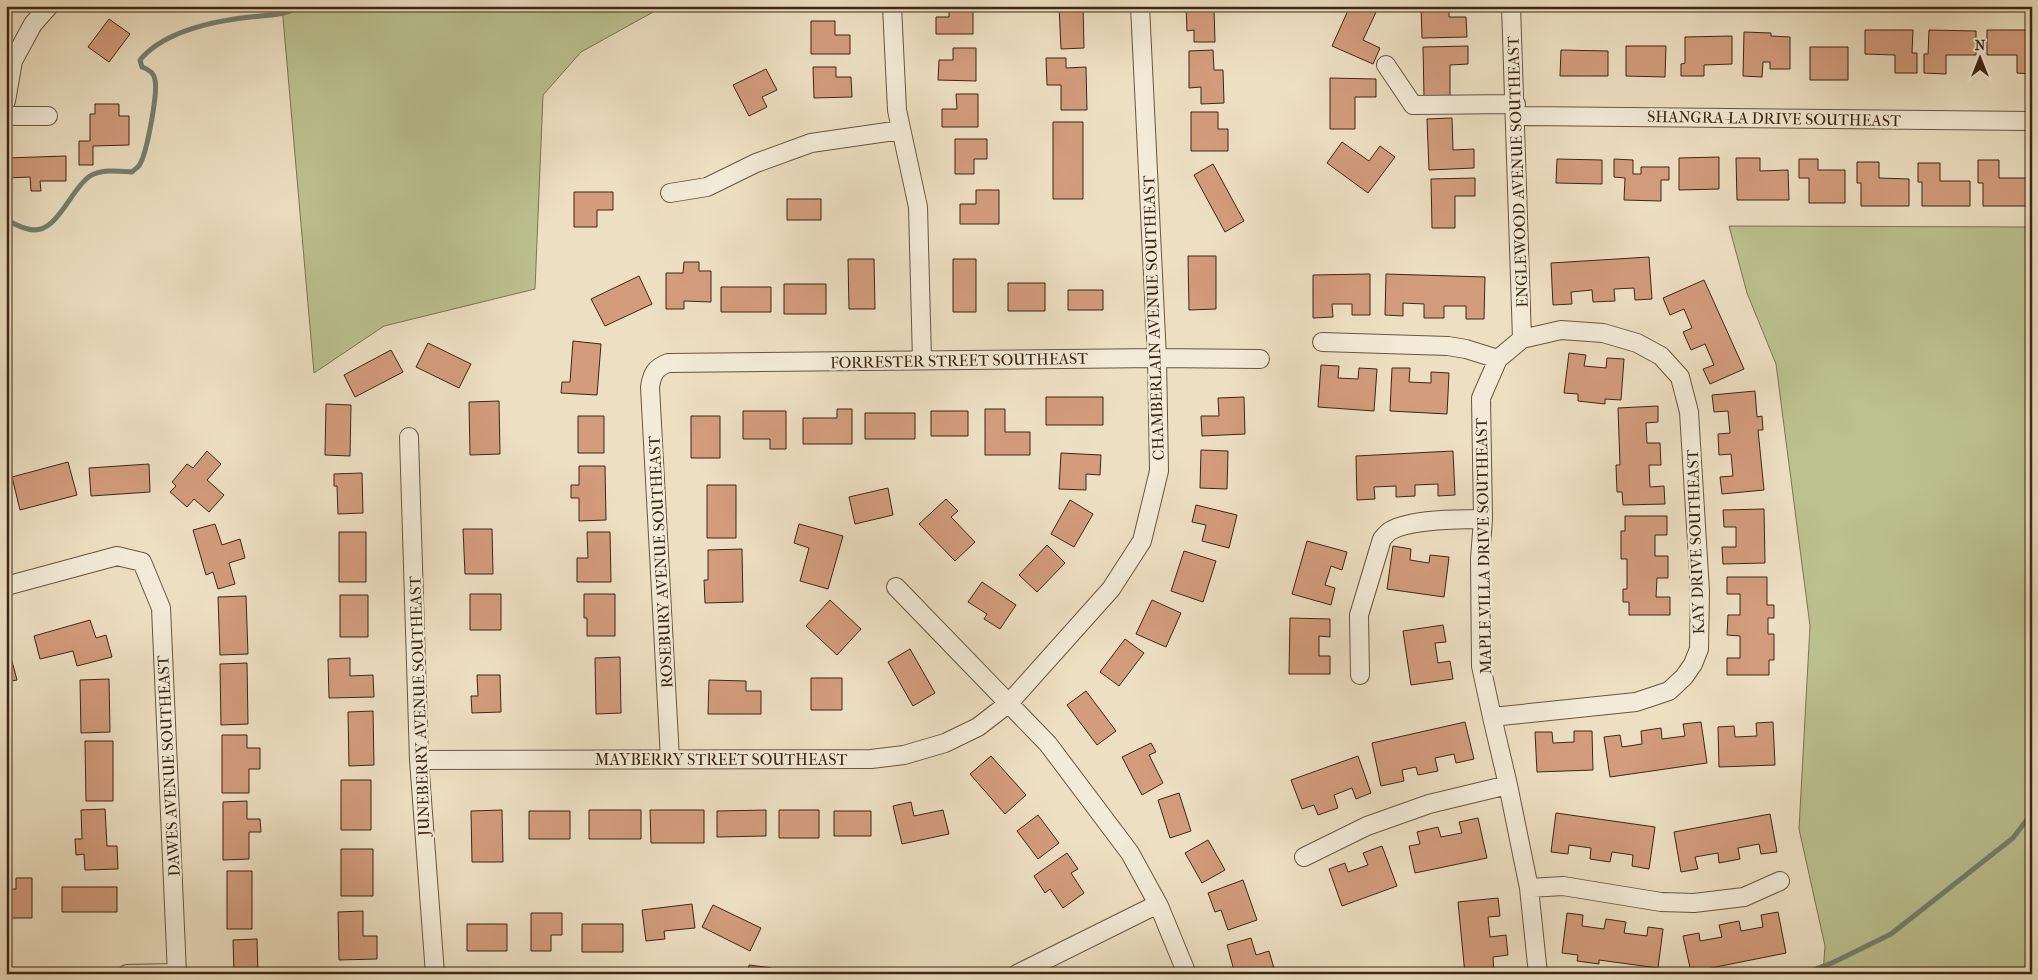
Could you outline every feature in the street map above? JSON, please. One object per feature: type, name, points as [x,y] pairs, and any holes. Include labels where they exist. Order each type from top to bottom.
[{"type":"street","points":[[6,100],[13,62],[33,24],[49,6]]},
{"type":"street","points":[[892,6],[897,110],[918,208],[922,360]]},
{"type":"street","name":"CHAMBERLAIN AVENUE SOUTHEAST","points":[[1008,703],[1111,589],[1142,541],[1159,471],[1156,358],[1140,6]]},
{"type":"street","name":"ENGLEWOOD AVENUE SOUTHEAST","points":[[1512,6],[1522,339]]},
{"type":"street","name":"SHANGRA-LA DRIVE SOUTHEAST","points":[[1386,65],[1413,105],[1516,110],[2032,121]]},
{"type":"street","points":[[6,116],[48,116]]},
{"type":"street","points":[[670,193],[707,187],[756,163],[811,143],[841,137],[901,130]]},
{"type":"street","name":"KAY DRIVE SOUTHEAST","points":[[1492,717],[1636,702],[1669,691],[1684,677],[1693,664],[1699,649],[1700,591],[1696,498],[1689,412],[1680,377],[1661,356],[1637,343],[1603,333],[1561,330],[1522,339]]},
{"type":"street","name":"MAPLE VILLA DRIVE SOUTHEAST","points":[[1522,339],[1498,359],[1482,398],[1481,666],[1529,888],[1538,974]]},
{"type":"street","points":[[1322,342],[1448,346],[1466,349],[1498,359]]},
{"type":"street","name":"FORRESTER STREET SOUTHEAST","points":[[658,366],[668,363],[922,360],[1260,359]]},
{"type":"street","name":"ROSEBURY AVENUE SOUTHEAST","points":[[658,366],[652,375],[650,387],[670,759]]},
{"type":"street","name":"JUNEBERRY AVENUE SOUTHEAST","points":[[409,437],[420,760],[435,974]]},
{"type":"street","points":[[1360,675],[1359,615],[1382,540],[1389,531],[1412,524],[1483,518]]},
{"type":"street","name":"DAWES AVENUE SOUTHEAST","points":[[6,586],[117,556],[142,562],[161,608],[177,974]]},
{"type":"street","points":[[896,587],[1048,744],[1130,852],[1158,904],[1187,974]]},
{"type":"street","name":"MAYBERRY STREET SOUTHEAST","points":[[420,760],[871,759],[904,755],[945,743],[978,727],[1008,703]]},
{"type":"street","points":[[1304,857],[1367,826],[1429,804],[1508,785]]},
{"type":"street","points":[[1529,888],[1563,886],[1651,900],[1694,903],[1744,897],[1780,882]]},
{"type":"street","points":[[1017,974],[1158,904]]},
{"type":"street","points":[[127,974],[177,974]]},
{"type":"green space","points":[[282,6],[664,6],[581,52],[543,95],[535,289],[384,326],[314,373]]},
{"type":"green space","points":[[1729,226],[2032,227],[2032,974],[1823,974],[1825,946],[1799,829],[1810,626],[1776,364],[1747,293]]},
{"type":"building","points":[[949,6],[973,6],[973,34],[936,34],[936,17],[949,17]]},
{"type":"building","points":[[1059,6],[1083,6],[1084,48],[1061,49]]},
{"type":"building","points":[[1186,6],[1227,6],[1227,8],[1214,8],[1215,42],[1194,42],[1194,30],[1187,31]]},
{"type":"building","points":[[1350,6],[1368,6],[1377,10],[1363,40],[1380,48],[1373,64],[1332,46]]},
{"type":"building","points":[[1421,6],[1449,6],[1449,17],[1466,17],[1467,37],[1422,38]]},
{"type":"building","points":[[109,19],[130,34],[109,62],[88,47]]},
{"type":"building","points":[[811,21],[835,21],[835,35],[850,35],[850,54],[811,54]]},
{"type":"building","points":[[1865,30],[1913,30],[1912,53],[1917,53],[1917,73],[1895,73],[1895,55],[1865,54]]},
{"type":"building","points":[[1929,30],[1976,31],[1976,55],[1946,55],[1946,74],[1924,73],[1924,54],[1928,54]]},
{"type":"building","points":[[1987,30],[2032,30],[2032,74],[2017,73],[2017,55],[1987,55]]},
{"type":"building","points":[[1744,32],[1771,33],[1771,36],[1790,37],[1790,69],[1770,69],[1770,62],[1763,62],[1762,77],[1743,76]]},
{"type":"building","points":[[1732,36],[1732,64],[1704,65],[1704,76],[1681,76],[1681,64],[1685,63],[1685,37]]},
{"type":"building","points":[[1468,46],[1468,64],[1450,65],[1450,96],[1424,97],[1423,47]]},
{"type":"building","points":[[1626,46],[1666,46],[1665,77],[1626,76]]},
{"type":"building","points":[[1810,47],[1848,47],[1848,80],[1810,80]]},
{"type":"building","points":[[953,48],[976,48],[976,81],[938,80],[939,60],[953,60]]},
{"type":"building","points":[[1213,50],[1214,70],[1223,70],[1224,103],[1201,104],[1201,87],[1189,88],[1189,51]]},
{"type":"building","points":[[1561,50],[1608,51],[1608,76],[1560,76]]},
{"type":"building","points":[[1046,58],[1066,58],[1066,68],[1086,67],[1087,110],[1061,110],[1061,85],[1047,85]]},
{"type":"building","points":[[813,67],[836,67],[836,77],[851,77],[852,97],[814,98]]},
{"type":"building","points":[[766,69],[777,90],[762,97],[767,107],[749,116],[733,85]]},
{"type":"building","points":[[1330,78],[1376,79],[1376,97],[1355,97],[1355,129],[1330,129]]},
{"type":"building","points":[[956,94],[978,94],[978,127],[942,127],[942,109],[957,109]]},
{"type":"building","points":[[95,104],[119,104],[119,116],[129,116],[129,145],[93,146],[93,165],[79,165],[79,141],[90,141],[90,114],[95,114]]},
{"type":"building","points":[[1191,112],[1218,112],[1218,129],[1228,129],[1228,151],[1191,151]]},
{"type":"building","points":[[1452,118],[1453,150],[1474,149],[1474,168],[1429,170],[1427,119]]},
{"type":"building","points":[[1053,122],[1083,122],[1083,199],[1053,199]]},
{"type":"building","points":[[955,139],[987,139],[987,159],[974,159],[974,174],[955,174]]},
{"type":"building","points":[[1342,142],[1369,161],[1380,146],[1395,157],[1368,193],[1327,163]]},
{"type":"building","points":[[66,156],[66,181],[40,181],[41,191],[31,191],[30,177],[6,178],[6,158]]},
{"type":"building","points":[[1719,157],[1719,189],[1679,190],[1679,158]]},
{"type":"building","points":[[1736,158],[1760,158],[1760,171],[1788,170],[1789,200],[1737,200]]},
{"type":"building","points":[[1557,159],[1602,160],[1602,184],[1556,183]]},
{"type":"building","points":[[1614,159],[1633,160],[1633,174],[1641,174],[1641,167],[1669,167],[1669,180],[1661,180],[1661,201],[1624,200],[1625,178],[1614,177]]},
{"type":"building","points":[[1799,159],[1818,159],[1818,170],[1845,170],[1845,203],[1809,203],[1809,178],[1799,178]]},
{"type":"building","points":[[1978,160],[1999,160],[1999,178],[2032,178],[2032,206],[1983,206],[1983,183],[1978,183]]},
{"type":"building","points":[[1857,162],[1879,162],[1879,178],[1909,179],[1909,206],[1861,206],[1861,183],[1857,183]]},
{"type":"building","points":[[1918,163],[1940,163],[1940,181],[1970,181],[1970,206],[1922,206],[1922,182],[1918,182]]},
{"type":"building","points":[[1213,164],[1244,221],[1225,232],[1194,175]]},
{"type":"building","points":[[1475,178],[1475,196],[1455,196],[1455,228],[1432,228],[1431,179]]},
{"type":"building","points":[[976,190],[999,190],[999,224],[960,224],[960,204],[976,204]]},
{"type":"building","points":[[574,192],[613,192],[613,210],[597,210],[597,227],[574,227]]},
{"type":"building","points":[[787,199],[821,199],[821,220],[787,220]]},
{"type":"building","points":[[1188,256],[1216,256],[1216,309],[1189,310]]},
{"type":"building","points":[[1649,257],[1652,299],[1635,300],[1634,288],[1614,289],[1615,301],[1593,302],[1592,290],[1571,292],[1572,304],[1553,305],[1551,263]]},
{"type":"building","points":[[848,259],[874,259],[875,309],[849,309]]},
{"type":"building","points":[[953,259],[976,259],[976,312],[953,312]]},
{"type":"building","points":[[684,262],[699,262],[699,271],[711,271],[711,302],[684,301],[684,309],[666,309],[666,273],[683,273]]},
{"type":"building","points":[[1370,274],[1370,315],[1352,315],[1352,304],[1332,304],[1333,317],[1313,318],[1313,275]]},
{"type":"building","points":[[1386,274],[1485,277],[1484,319],[1466,319],[1466,306],[1444,306],[1444,318],[1424,318],[1424,304],[1403,303],[1403,316],[1385,315]]},
{"type":"building","points":[[639,276],[652,304],[605,326],[591,299]]},
{"type":"building","points":[[1704,280],[1744,369],[1710,384],[1703,369],[1714,365],[1705,344],[1691,350],[1683,332],[1692,328],[1684,309],[1670,315],[1663,298]]},
{"type":"building","points":[[1008,283],[1045,283],[1045,311],[1008,311]]},
{"type":"building","points":[[784,284],[826,284],[826,314],[784,314]]},
{"type":"building","points":[[721,287],[771,287],[771,312],[721,312]]},
{"type":"building","points":[[1068,290],[1103,290],[1103,310],[1068,310]]},
{"type":"building","points":[[573,341],[601,344],[597,395],[561,393],[562,382],[570,382]]},
{"type":"building","points":[[428,343],[471,364],[459,388],[416,367]]},
{"type":"building","points":[[391,350],[403,372],[355,397],[344,375]]},
{"type":"building","points":[[1569,353],[1586,355],[1584,366],[1606,368],[1607,358],[1624,359],[1621,400],[1605,399],[1605,404],[1578,401],[1578,394],[1564,393]]},
{"type":"building","points":[[1321,365],[1339,366],[1338,378],[1358,379],[1359,368],[1377,369],[1374,411],[1318,407]]},
{"type":"building","points":[[1392,368],[1410,368],[1409,382],[1431,383],[1431,372],[1449,373],[1447,414],[1390,411]]},
{"type":"building","points":[[1755,391],[1757,417],[1762,416],[1763,430],[1758,430],[1764,490],[1722,494],[1720,477],[1733,476],[1731,454],[1719,455],[1718,434],[1730,433],[1728,411],[1714,412],[1712,395]]},
{"type":"building","points":[[1046,397],[1103,397],[1103,425],[1046,425]]},
{"type":"building","points":[[1244,397],[1245,434],[1202,436],[1201,416],[1219,416],[1218,398]]},
{"type":"building","points":[[499,401],[500,454],[470,455],[469,402]]},
{"type":"building","points":[[326,404],[351,405],[350,456],[325,455]]},
{"type":"building","points":[[1658,406],[1658,422],[1646,423],[1647,443],[1660,443],[1661,465],[1649,465],[1650,487],[1664,486],[1665,504],[1623,505],[1622,492],[1617,492],[1616,465],[1620,465],[1618,408]]},
{"type":"building","points":[[837,409],[852,409],[852,444],[803,444],[803,418],[837,418]]},
{"type":"building","points":[[985,409],[1005,409],[1005,432],[1030,432],[1030,455],[985,455]]},
{"type":"building","points":[[743,411],[786,411],[786,449],[770,449],[770,439],[743,439]]},
{"type":"building","points":[[931,411],[968,411],[968,436],[931,436]]},
{"type":"building","points":[[865,413],[915,413],[915,439],[865,439]]},
{"type":"building","points":[[578,416],[604,416],[604,453],[578,453]]},
{"type":"building","points":[[691,416],[720,416],[720,458],[691,458]]},
{"type":"building","points":[[1201,450],[1228,451],[1227,489],[1200,488]]},
{"type":"building","points":[[207,451],[221,464],[207,480],[224,495],[209,512],[194,499],[187,507],[170,492],[176,486],[172,482],[187,464],[193,468]]},
{"type":"building","points":[[1453,451],[1455,495],[1438,496],[1438,484],[1415,485],[1415,496],[1396,497],[1396,486],[1374,487],[1375,499],[1357,500],[1356,456]]},
{"type":"building","points":[[1061,453],[1101,455],[1100,475],[1086,474],[1086,490],[1059,489]]},
{"type":"building","points":[[68,462],[77,495],[20,510],[12,477]]},
{"type":"building","points":[[149,464],[150,492],[91,496],[89,468]]},
{"type":"building","points":[[579,466],[605,466],[606,520],[579,521],[579,498],[571,498],[571,485],[579,485]]},
{"type":"building","points":[[362,473],[363,513],[338,514],[337,486],[334,486],[334,474]]},
{"type":"building","points":[[707,485],[736,485],[736,538],[707,538]]},
{"type":"building","points":[[888,488],[893,515],[855,524],[849,497]]},
{"type":"building","points":[[946,499],[958,511],[951,517],[975,542],[955,561],[919,524]]},
{"type":"building","points":[[1070,500],[1093,514],[1074,547],[1051,534]]},
{"type":"building","points":[[1196,505],[1237,515],[1229,548],[1202,541],[1206,525],[1192,522]]},
{"type":"building","points":[[1764,509],[1765,563],[1723,564],[1722,547],[1736,547],[1736,527],[1724,527],[1723,510]]},
{"type":"building","points":[[1625,516],[1667,516],[1667,535],[1655,535],[1655,556],[1668,556],[1668,578],[1657,578],[1656,597],[1670,597],[1670,615],[1629,615],[1629,602],[1623,602],[1623,589],[1627,589],[1627,559],[1621,559],[1621,531],[1625,531]]},
{"type":"building","points":[[215,524],[222,545],[240,539],[245,558],[229,563],[235,584],[218,589],[213,572],[206,575],[193,530]]},
{"type":"building","points":[[799,524],[843,536],[828,589],[800,581],[809,548],[794,543]]},
{"type":"building","points":[[463,529],[492,529],[493,574],[465,574]]},
{"type":"building","points":[[339,532],[366,532],[366,582],[339,582]]},
{"type":"building","points":[[587,532],[610,532],[611,582],[577,582],[577,558],[588,558]]},
{"type":"building","points":[[1307,541],[1347,552],[1342,570],[1331,566],[1325,585],[1335,588],[1331,605],[1292,594]]},
{"type":"building","points":[[1047,545],[1065,563],[1037,592],[1019,575]]},
{"type":"building","points":[[1393,546],[1411,549],[1410,560],[1429,563],[1430,555],[1449,557],[1444,597],[1387,589]]},
{"type":"building","points":[[742,549],[743,602],[705,603],[704,580],[708,580],[708,550]]},
{"type":"building","points":[[1184,551],[1216,561],[1203,602],[1171,591]]},
{"type":"building","points":[[1727,577],[1767,577],[1767,605],[1774,605],[1774,618],[1768,618],[1768,634],[1774,634],[1774,660],[1769,660],[1769,675],[1727,675],[1727,658],[1740,658],[1740,636],[1727,635],[1728,615],[1740,615],[1740,594],[1727,594]]},
{"type":"building","points":[[982,582],[1016,605],[1000,629],[984,619],[987,614],[968,602]]},
{"type":"building","points":[[470,594],[501,594],[501,630],[470,630]]},
{"type":"building","points":[[584,594],[615,594],[615,636],[587,636],[587,618],[584,618]]},
{"type":"building","points":[[340,595],[368,595],[368,637],[340,637]]},
{"type":"building","points":[[246,596],[248,654],[220,655],[218,597]]},
{"type":"building","points":[[830,600],[861,629],[837,655],[806,626]]},
{"type":"building","points":[[1152,600],[1181,613],[1166,647],[1136,634]]},
{"type":"building","points":[[1290,618],[1330,619],[1330,637],[1319,636],[1319,656],[1330,656],[1330,674],[1289,674]]},
{"type":"building","points":[[90,620],[96,638],[106,635],[112,657],[77,666],[73,651],[40,659],[34,636]]},
{"type":"building","points":[[1443,625],[1446,642],[1435,643],[1438,663],[1450,661],[1453,679],[1411,685],[1403,631]]},
{"type":"building","points":[[1125,639],[1144,653],[1119,686],[1100,672]]},
{"type":"building","points":[[6,646],[8,646],[17,680],[6,682]]},
{"type":"building","points":[[910,649],[935,693],[913,706],[888,662]]},
{"type":"building","points":[[620,657],[621,713],[596,714],[595,658]]},
{"type":"building","points":[[350,658],[350,676],[373,675],[374,697],[329,698],[328,659]]},
{"type":"building","points":[[247,663],[248,724],[221,725],[220,664]]},
{"type":"building","points":[[477,675],[500,675],[501,712],[472,713],[471,696],[478,696]]},
{"type":"building","points":[[811,678],[842,678],[842,710],[811,710]]},
{"type":"building","points":[[109,679],[110,732],[81,733],[80,680]]},
{"type":"building","points":[[709,680],[746,681],[746,691],[761,691],[761,714],[708,714]]},
{"type":"building","points":[[1086,691],[1116,731],[1097,745],[1067,705]]},
{"type":"building","points":[[373,711],[374,765],[349,766],[348,712]]},
{"type":"building","points":[[1465,722],[1474,759],[1456,763],[1454,754],[1435,758],[1438,771],[1418,775],[1416,767],[1402,770],[1404,781],[1381,786],[1372,743]]},
{"type":"building","points":[[1701,722],[1707,763],[1610,777],[1604,737],[1620,735],[1622,747],[1642,744],[1641,731],[1661,728],[1662,739],[1685,736],[1683,724]]},
{"type":"building","points":[[1773,722],[1775,765],[1719,767],[1718,727],[1734,726],[1735,737],[1757,736],[1756,723]]},
{"type":"building","points":[[1574,731],[1592,731],[1593,770],[1537,772],[1535,732],[1552,732],[1553,743],[1574,742]]},
{"type":"building","points":[[222,735],[247,735],[247,748],[260,748],[260,769],[249,769],[249,793],[222,793]]},
{"type":"building","points":[[85,741],[113,741],[113,801],[86,801]]},
{"type":"building","points":[[1151,743],[1156,752],[1149,755],[1163,783],[1142,795],[1122,757]]},
{"type":"building","points":[[991,756],[1026,795],[1005,814],[970,774]]},
{"type":"building","points":[[1358,756],[1371,793],[1356,799],[1352,788],[1334,795],[1338,808],[1318,815],[1314,805],[1302,809],[1291,780]]},
{"type":"building","points":[[341,780],[371,780],[371,830],[341,830]]},
{"type":"building","points":[[1179,793],[1191,831],[1170,838],[1158,800]]},
{"type":"building","points":[[247,801],[247,819],[260,819],[261,832],[249,832],[249,859],[223,860],[223,802]]},
{"type":"building","points":[[911,802],[914,816],[943,810],[949,834],[902,844],[893,806]]},
{"type":"building","points":[[105,809],[107,846],[117,846],[118,869],[85,870],[84,854],[76,855],[75,839],[82,839],[81,810]]},
{"type":"building","points":[[502,810],[503,862],[472,862],[471,811]]},
{"type":"building","points":[[589,810],[641,810],[641,839],[589,839]]},
{"type":"building","points":[[650,810],[704,810],[704,843],[651,843]]},
{"type":"building","points":[[766,810],[766,836],[717,837],[717,811]]},
{"type":"building","points":[[779,810],[819,810],[819,838],[779,838]]},
{"type":"building","points":[[529,811],[570,811],[570,839],[529,839]]},
{"type":"building","points":[[834,811],[871,811],[871,836],[834,836]]},
{"type":"building","points":[[1556,813],[1655,827],[1649,869],[1632,866],[1633,855],[1612,852],[1610,862],[1590,859],[1591,848],[1569,845],[1568,854],[1551,852]]},
{"type":"building","points":[[1770,814],[1777,852],[1761,854],[1759,844],[1738,848],[1740,859],[1719,863],[1718,853],[1695,857],[1698,869],[1681,872],[1674,832]]},
{"type":"building","points":[[1038,815],[1059,843],[1038,859],[1017,831]]},
{"type":"building","points":[[1478,818],[1487,858],[1415,873],[1409,846],[1420,844],[1417,832],[1438,827],[1441,837],[1462,833],[1459,822]]},
{"type":"building","points":[[1208,840],[1225,870],[1202,883],[1185,853]]},
{"type":"building","points":[[1382,846],[1397,886],[1342,906],[1329,869],[1345,863],[1348,872],[1368,865],[1363,853]]},
{"type":"building","points":[[341,849],[373,849],[373,896],[341,896]]},
{"type":"building","points":[[1067,853],[1078,869],[1071,873],[1084,893],[1063,908],[1050,889],[1045,893],[1034,876]]},
{"type":"building","points":[[227,871],[252,871],[252,929],[227,929]]},
{"type":"building","points":[[16,878],[32,878],[32,918],[6,918],[6,889],[16,889]]},
{"type":"building","points":[[1243,880],[1257,920],[1228,930],[1221,910],[1215,912],[1208,893]]},
{"type":"building","points":[[62,887],[117,887],[117,912],[62,912]]},
{"type":"building","points":[[1498,898],[1500,916],[1488,917],[1490,937],[1506,935],[1508,955],[1493,957],[1494,974],[1465,974],[1458,902]]},
{"type":"building","points":[[692,904],[695,928],[664,931],[665,939],[646,941],[642,910]]},
{"type":"building","points":[[713,905],[761,928],[750,951],[702,927]]},
{"type":"building","points":[[363,911],[363,936],[377,936],[377,959],[339,960],[338,912]]},
{"type":"building","points":[[1778,912],[1786,953],[1691,972],[1683,936],[1699,933],[1700,941],[1722,937],[1719,925],[1739,921],[1741,931],[1763,927],[1761,915]]},
{"type":"building","points":[[531,913],[562,913],[562,935],[551,935],[551,951],[531,951]]},
{"type":"building","points":[[1567,913],[1583,915],[1582,926],[1604,929],[1606,919],[1626,922],[1624,933],[1647,936],[1648,927],[1663,929],[1658,968],[1599,960],[1599,964],[1577,961],[1578,955],[1562,953]]},
{"type":"building","points":[[467,924],[507,924],[507,951],[467,951]]},
{"type":"building","points":[[582,924],[623,924],[623,952],[582,952]]},
{"type":"building","points":[[1251,938],[1256,955],[1269,951],[1275,972],[1235,974],[1227,945]]},
{"type":"building","points":[[257,939],[258,974],[234,974],[233,940]]},
{"type":"building","points":[[749,965],[772,968],[771,974],[748,974]]},
{"type":"building","points":[[381,971],[381,974],[349,974],[349,972]]},
{"type":"waterway","points":[[6,220],[20,227],[38,230],[47,226],[55,219],[82,183],[90,176],[105,171],[132,172],[139,166],[149,136],[156,87],[153,75],[142,67],[140,60],[150,50],[162,42],[191,29],[221,21],[284,13],[303,6]]},
{"type":"waterway","points":[[1808,974],[1810,971],[1832,963],[1891,934],[2013,838],[2032,813]]}]
